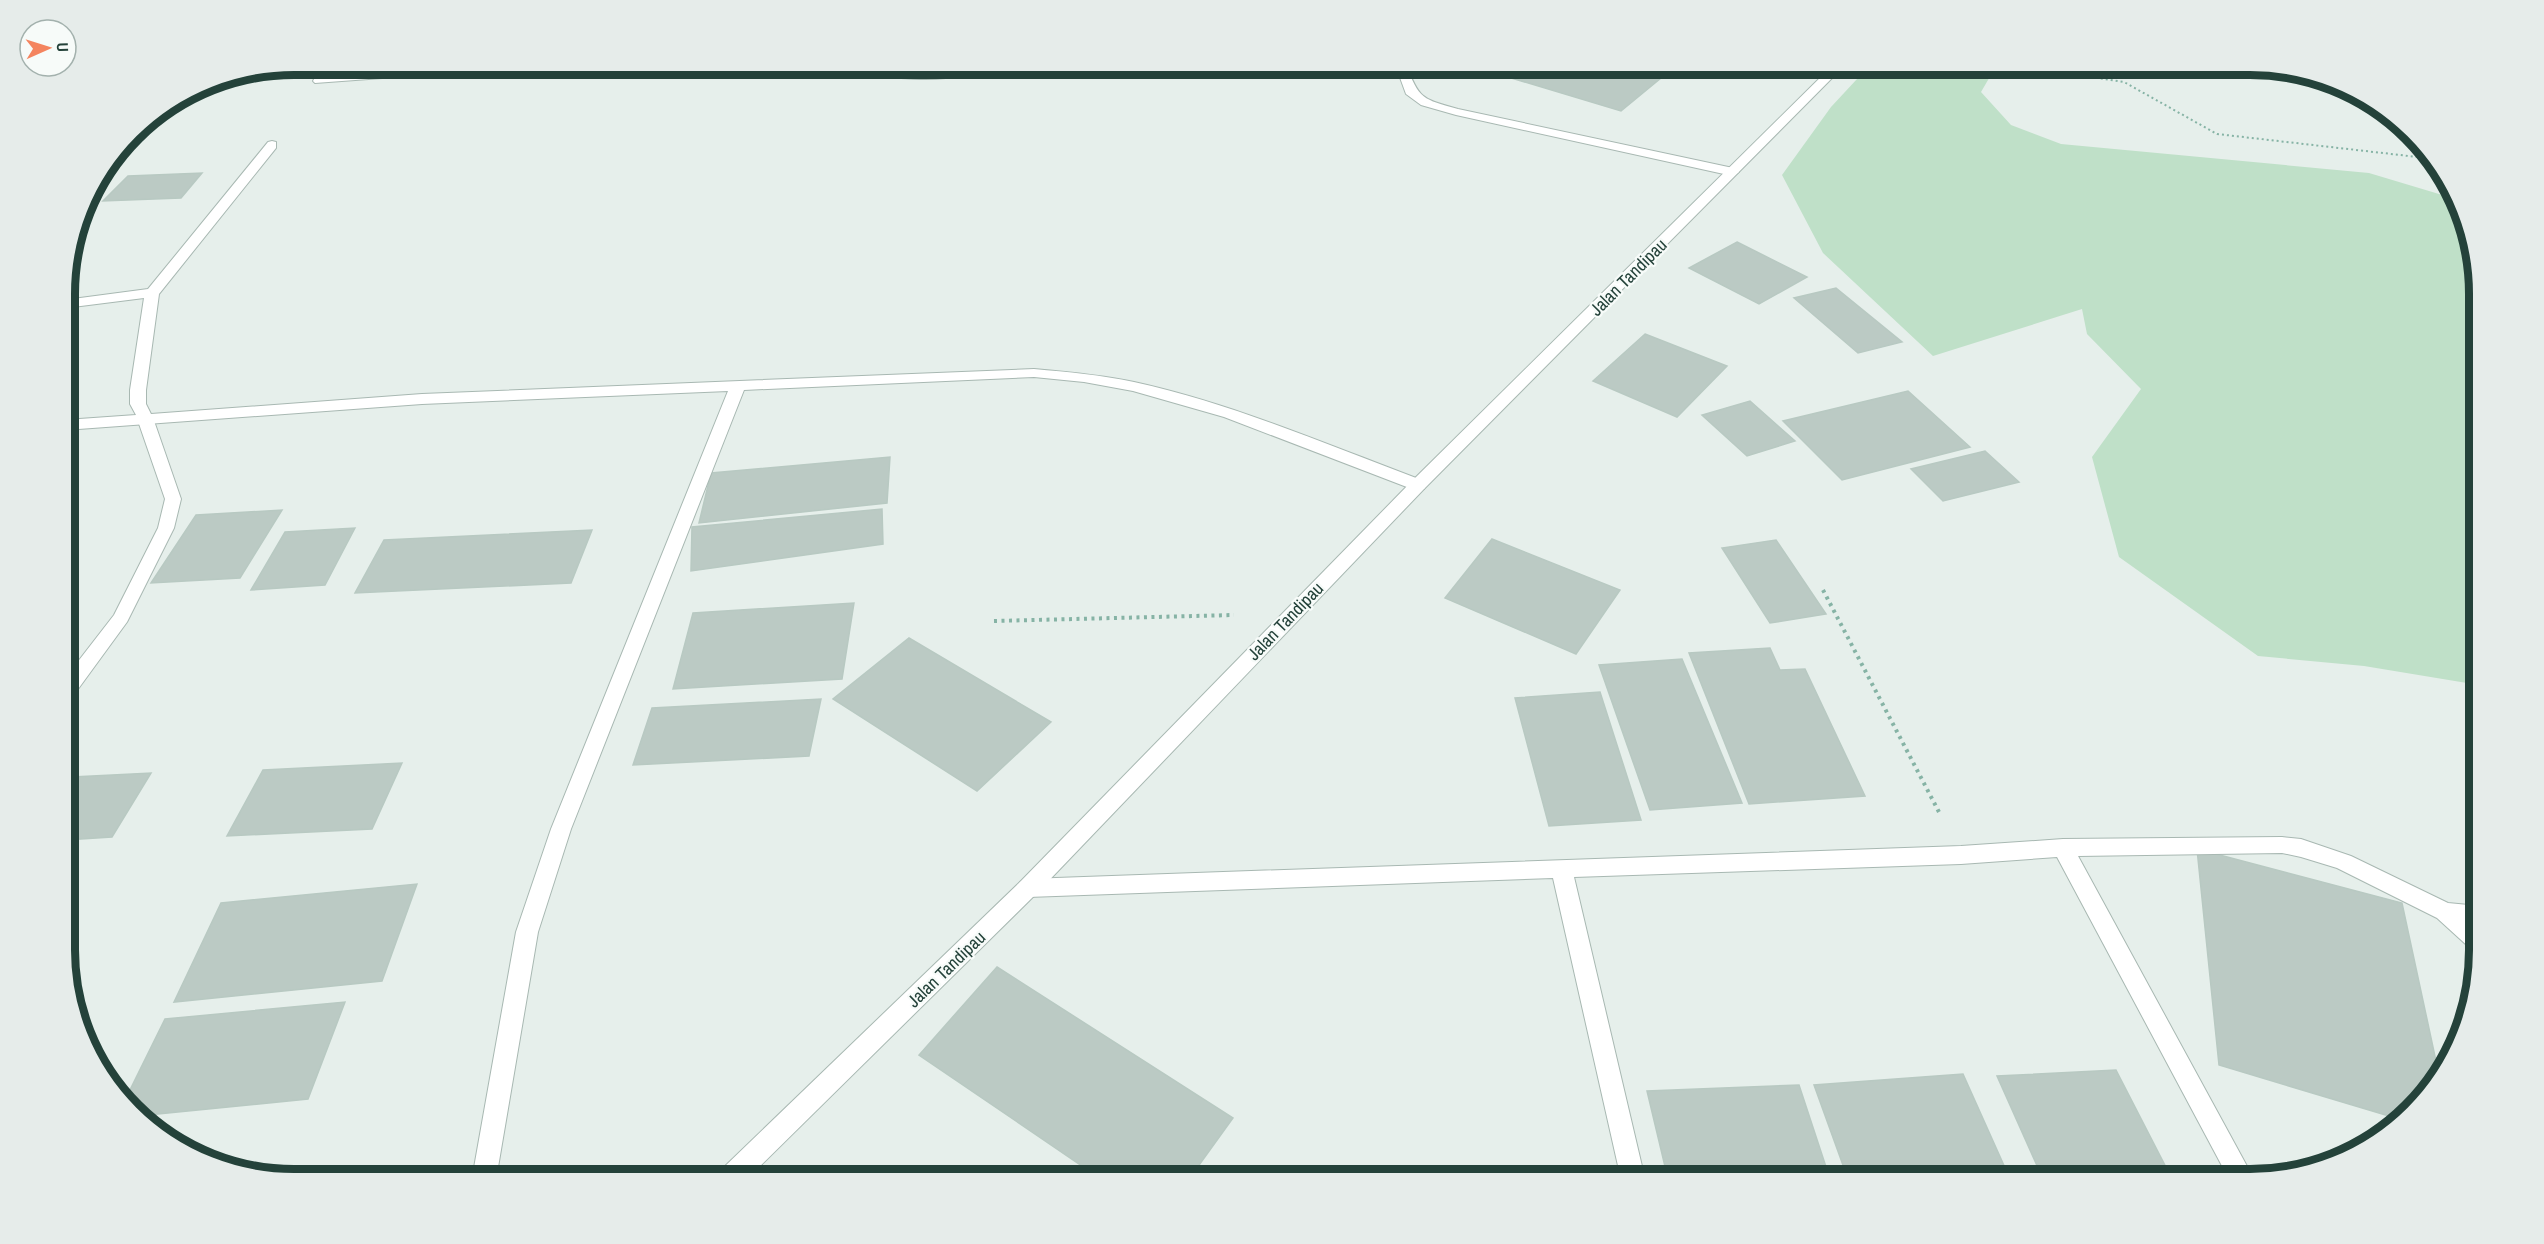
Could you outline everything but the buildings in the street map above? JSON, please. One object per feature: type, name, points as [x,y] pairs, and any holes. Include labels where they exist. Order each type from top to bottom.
[{"type":"street","points":[[322,75],[319,81],[394,75]]},
{"type":"street","points":[[916,75],[935,77],[955,75]]},
{"type":"street","points":[[1404,75],[1410,92],[1425,103],[1456,112],[1733,172]]},
{"type":"street","name":"Jalan Tandipau","points":[[740,1169],[1028,888],[1418,485],[1830,75]]},
{"type":"street","points":[[75,679],[121,618],[166,528],[173,499],[138,404],[152,293],[272,145]]},
{"type":"street","points":[[75,303],[152,293]]},
{"type":"street","points":[[75,424],[422,399],[961,375],[1067,375],[1100,380],[1197,404],[1418,485]]},
{"type":"street","points":[[486,1169],[527,932],[561,829],[738,385]]},
{"type":"street","points":[[1028,888],[1961,855],[2063,848],[2282,844],[2344,862],[2445,912],[2469,933]]},
{"type":"street","points":[[2063,848],[2237,1169]]},
{"type":"street","points":[[1561,868],[1631,1169]]},
{"type":"street","points":[[2445,912],[2469,914]]},
{"type":"path","points":[[2078,75],[2124,82],[2217,134],[2421,157]]},
{"type":"path","points":[[1823,590],[1961,855]]},
{"type":"path","points":[[994,621],[1292,614]]},
{"type":"green space","points":[[1861,75],[1991,75],[1981,92],[2011,125],[2061,144],[2369,173],[2446,196],[2462,237],[2469,279],[2469,683],[2364,666],[2258,656],[2119,557],[2092,457],[2141,389],[2087,334],[2082,309],[1933,356],[1823,253],[1782,175],[1831,107]]}]
